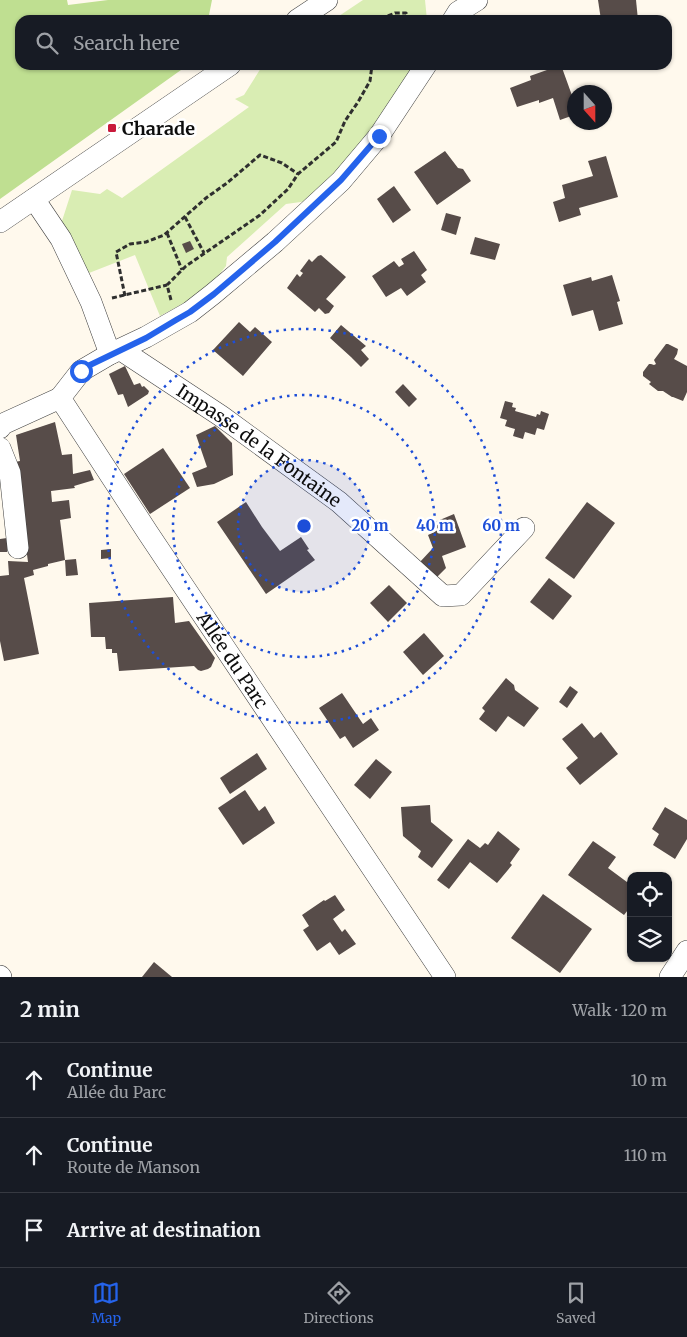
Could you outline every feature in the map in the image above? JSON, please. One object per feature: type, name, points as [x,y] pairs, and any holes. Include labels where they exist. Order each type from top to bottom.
[{"type":"street","points":[[304,15],[327,0]]},
{"type":"street","points":[[456,15],[477,0]]},
{"type":"street","points":[[0,222],[223,70]]},
{"type":"street","points":[[0,428],[3,424],[60,398],[81,371],[146,338],[190,312],[214,294],[341,180],[379,136],[423,70]]},
{"type":"street","points":[[34,199],[61,239],[116,352]]},
{"type":"street","name":"Impasse de la Fontaine","points":[[116,352],[222,416],[339,502],[443,596],[461,595],[524,528]]},
{"type":"street","name":"Allée du Parc","points":[[60,398],[445,977]]},
{"type":"street","points":[[0,448],[10,473],[18,548]]},
{"type":"street","points":[[670,977],[687,951]]},
{"type":"path","points":[[391,15],[406,13],[407,15]]},
{"type":"path","points":[[91,302],[125,296],[167,285],[182,270],[204,253],[260,215],[288,189],[298,174],[336,142],[345,120],[370,81],[371,70]]},
{"type":"path","points":[[125,296],[116,252],[130,244],[146,242],[167,233],[206,198],[227,184],[260,155],[282,163],[298,174]]},
{"type":"path","points":[[185,217],[204,253]]},
{"type":"path","points":[[167,233],[182,270]]},
{"type":"path","points":[[167,285],[176,320]]},
{"type":"green space","points":[[0,0],[67,0],[68,5],[108,0],[212,0],[209,15],[15,15],[15,70],[181,70],[0,199]]},
{"type":"green space","points":[[363,0],[425,0],[426,15],[340,15]]},
{"type":"green space","points":[[260,70],[416,70],[365,144],[308,201],[286,204],[227,257],[226,266],[206,291],[160,316],[135,255],[89,273],[61,224],[72,190],[100,194],[107,189],[122,198],[249,107],[235,99],[244,95]]},
{"type":"building","points":[[598,0],[636,0],[638,15],[600,15]]},
{"type":"building","points":[[547,70],[563,70],[568,85],[567,118],[560,120],[553,98],[517,107],[510,88],[531,80],[530,76]]},
{"type":"building","points":[[445,151],[458,168],[463,169],[471,181],[437,205],[414,172]]},
{"type":"building","points":[[606,156],[618,197],[579,208],[581,215],[559,222],[553,202],[565,198],[562,185],[593,176],[588,161]]},
{"type":"building","points":[[394,186],[411,210],[393,223],[377,199]]},
{"type":"building","points":[[446,213],[461,217],[456,235],[441,230]]},
{"type":"building","points":[[475,237],[500,244],[495,260],[470,254]]},
{"type":"building","points":[[190,241],[194,249],[186,253],[182,244]]},
{"type":"building","points":[[414,251],[427,270],[421,275],[426,282],[407,296],[401,288],[386,297],[372,276],[394,261],[399,267],[404,264],[401,259]]},
{"type":"building","points":[[321,255],[346,277],[326,299],[334,306],[329,313],[325,314],[319,308],[315,312],[287,288],[297,274],[300,277],[303,273],[300,271],[309,259],[312,262]]},
{"type":"building","points":[[612,275],[620,301],[617,302],[623,324],[599,331],[593,310],[572,316],[563,285],[591,277],[592,281]]},
{"type":"building","points":[[239,322],[250,332],[255,327],[272,342],[243,376],[213,350]]},
{"type":"building","points":[[341,325],[366,346],[361,350],[369,359],[361,367],[330,338]]},
{"type":"building","points":[[666,344],[678,349],[674,359],[687,366],[687,392],[683,401],[663,391],[658,391],[643,376],[643,372],[649,364],[656,364],[654,360]]},
{"type":"building","points":[[125,366],[134,385],[140,383],[142,387],[144,386],[149,391],[148,394],[128,407],[123,394],[118,395],[109,374]]},
{"type":"building","points":[[403,384],[417,399],[409,407],[395,392]]},
{"type":"building","points":[[505,401],[513,403],[512,407],[516,408],[515,411],[536,417],[537,414],[540,415],[541,411],[549,414],[544,430],[537,428],[535,435],[525,432],[523,439],[513,436],[515,429],[505,426],[507,420],[500,418]]},
{"type":"building","points":[[55,422],[62,455],[72,454],[73,474],[90,470],[94,480],[74,486],[75,488],[51,491],[52,502],[69,500],[71,518],[60,520],[65,560],[33,570],[34,575],[24,578],[39,654],[4,661],[0,641],[0,576],[9,575],[8,561],[28,562],[15,462],[20,461],[16,435]]},
{"type":"building","points":[[215,426],[232,443],[233,475],[214,484],[197,487],[192,473],[207,467],[196,435]]},
{"type":"building","points":[[163,448],[190,488],[150,514],[124,474]]},
{"type":"building","points":[[246,502],[280,551],[301,537],[309,549],[307,550],[315,560],[266,594],[217,522]]},
{"type":"building","points":[[587,502],[615,523],[574,579],[545,558]]},
{"type":"building","points":[[454,514],[466,547],[442,556],[446,568],[435,579],[419,563],[433,548],[428,535],[438,530],[435,522]]},
{"type":"building","points":[[7,538],[7,552],[0,552],[0,539]]},
{"type":"building","points":[[111,549],[111,558],[101,559],[101,550]]},
{"type":"building","points":[[76,559],[78,575],[66,576],[65,560]]},
{"type":"building","points":[[549,578],[572,596],[553,620],[530,602]]},
{"type":"building","points":[[389,585],[407,603],[388,622],[370,603]]},
{"type":"building","points":[[173,597],[175,623],[189,621],[215,658],[211,667],[201,671],[194,666],[119,671],[117,653],[112,653],[112,649],[106,649],[105,637],[91,637],[89,603]]},
{"type":"building","points":[[424,633],[444,656],[423,675],[403,652]]},
{"type":"building","points":[[506,678],[514,685],[515,690],[539,708],[524,727],[508,716],[496,732],[479,719],[485,711],[482,708]]},
{"type":"building","points":[[570,686],[578,692],[567,708],[559,702]]},
{"type":"building","points":[[342,693],[363,724],[371,718],[379,730],[353,748],[345,736],[340,739],[319,708]]},
{"type":"building","points":[[582,723],[594,738],[601,732],[618,754],[580,785],[566,768],[578,758],[562,739]]},
{"type":"building","points":[[257,753],[267,769],[230,794],[220,778]]},
{"type":"building","points":[[376,759],[392,772],[370,799],[354,785]]},
{"type":"building","points":[[245,790],[259,811],[265,806],[275,823],[243,845],[218,808]]},
{"type":"building","points":[[430,805],[431,822],[453,840],[432,868],[418,857],[421,851],[403,836],[401,807]]},
{"type":"building","points":[[665,807],[687,820],[687,839],[675,859],[653,845],[659,834],[652,829]]},
{"type":"building","points":[[498,831],[520,849],[510,863],[512,865],[497,883],[470,862],[449,889],[437,880],[468,839],[480,848],[485,843],[488,845]]},
{"type":"building","points":[[593,841],[616,857],[608,868],[627,882],[627,911],[624,915],[568,875]]},
{"type":"building","points":[[543,894],[592,929],[560,973],[511,938]]},
{"type":"building","points":[[335,895],[345,910],[333,919],[342,932],[345,929],[356,944],[339,955],[330,942],[317,951],[303,930],[309,926],[302,915]]},
{"type":"building","points":[[154,962],[172,977],[142,977]]},
{"type":"place","name":"Charade","points":[[112,128]]},
{"type":"route","points":[[81,371],[110,354],[146,338],[190,312],[214,294],[275,242],[341,180],[379,136]]}]
